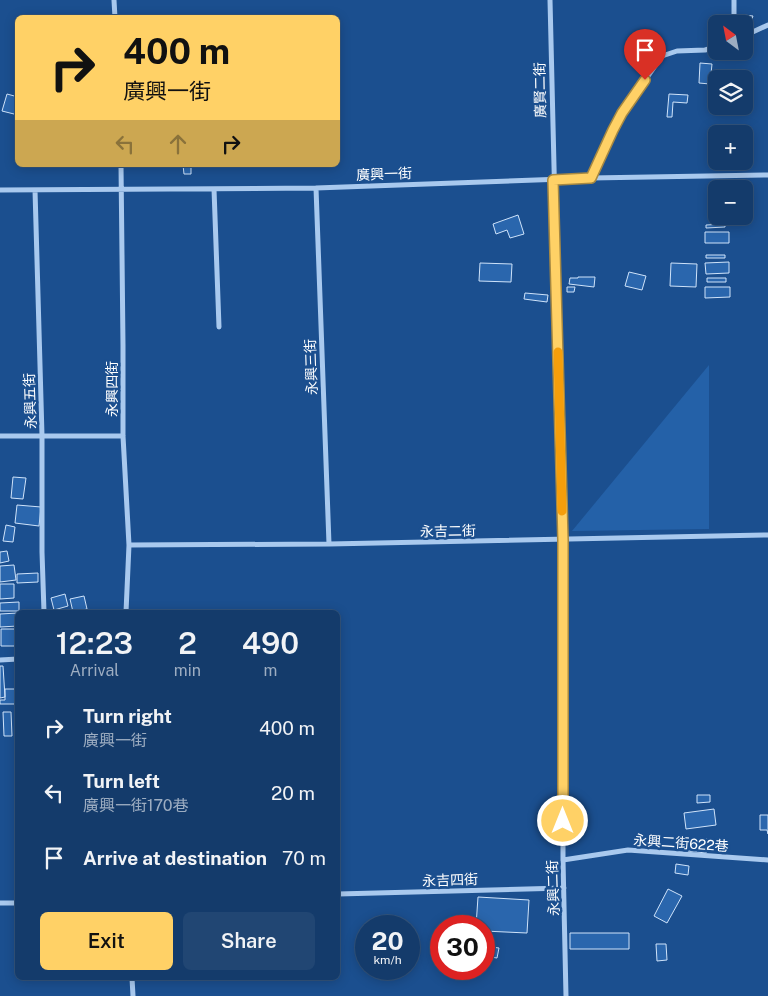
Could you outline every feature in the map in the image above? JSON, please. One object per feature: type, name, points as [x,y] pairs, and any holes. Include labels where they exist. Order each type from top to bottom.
[{"type":"street","points":[[114,0],[115,15]]},
{"type":"street","name":"廣賢二街","points":[[550,0],[553,180]]},
{"type":"street","points":[[734,0],[734,15]]},
{"type":"street","points":[[753,32],[768,25]]},
{"type":"street","points":[[591,178],[622,113],[662,56],[677,51],[708,49]]},
{"type":"street","name":"永興四街","points":[[121,167],[123,436],[128,544],[126,610]]},
{"type":"street","name":"廣興一街","points":[[0,190],[316,188],[591,178],[768,175]]},
{"type":"street","name":"永興二街","points":[[553,180],[563,540],[563,860],[566,996]]},
{"type":"street","name":"永興三街","points":[[316,188],[329,544]]},
{"type":"street","points":[[214,189],[219,327]]},
{"type":"street","name":"永興五街","points":[[35,190],[42,435],[44,610]]},
{"type":"street","points":[[0,436],[123,436]]},
{"type":"street","name":"永吉二街","points":[[128,544],[329,544],[768,535]]},
{"type":"street","points":[[0,660],[15,660]]},
{"type":"street","name":"永興二街622巷","points":[[563,860],[628,850],[768,860]]},
{"type":"street","name":"永吉四街","points":[[340,894],[564,888]]},
{"type":"street","points":[[0,903],[15,903]]},
{"type":"street","points":[[132,980],[133,996]]},
{"type":"shaded area","points":[[709,365],[709,529],[572,531]]},
{"type":"building","points":[[700,63],[712,64],[711,70],[708,70],[708,84],[699,83]]},
{"type":"building","points":[[7,94],[15,96],[15,114],[2,111]]},
{"type":"building","points":[[669,94],[688,95],[687,103],[673,102],[672,117],[667,117]]},
{"type":"building","points":[[183,167],[191,167],[191,174],[184,174]]},
{"type":"building","points":[[518,215],[524,234],[510,238],[507,230],[496,234],[493,224]]},
{"type":"building","points":[[706,225],[725,225],[725,227],[706,228]]},
{"type":"building","points":[[705,232],[729,232],[729,243],[705,243]]},
{"type":"building","points":[[706,255],[725,255],[725,258],[706,258]]},
{"type":"building","points":[[729,262],[729,273],[706,274],[705,263]]},
{"type":"building","points":[[480,263],[512,264],[511,282],[479,281]]},
{"type":"building","points":[[671,263],[697,264],[696,287],[670,286]]},
{"type":"building","points":[[629,272],[646,276],[642,290],[625,286]]},
{"type":"building","points":[[595,277],[594,287],[569,284],[570,278]]},
{"type":"building","points":[[707,278],[726,278],[726,282],[707,282]]},
{"type":"building","points":[[567,287],[575,287],[574,292],[567,292]]},
{"type":"building","points":[[705,287],[730,287],[730,297],[705,298]]},
{"type":"building","points":[[525,293],[548,295],[547,302],[524,299]]},
{"type":"building","points":[[13,477],[26,478],[23,499],[11,498]]},
{"type":"building","points":[[17,505],[41,507],[39,526],[15,523]]},
{"type":"building","points":[[6,525],[15,527],[13,542],[3,541]]},
{"type":"building","points":[[7,551],[9,561],[0,563],[0,552]]},
{"type":"building","points":[[14,565],[16,580],[0,582],[0,566]]},
{"type":"building","points":[[38,573],[38,582],[17,583],[17,574]]},
{"type":"building","points":[[0,584],[14,584],[14,598],[0,599]]},
{"type":"building","points":[[65,594],[68,606],[54,610],[51,598]]},
{"type":"building","points":[[84,596],[87,609],[73,610],[70,599]]},
{"type":"building","points":[[19,602],[19,610],[0,611],[0,603]]},
{"type":"building","points":[[15,613],[15,626],[0,627],[0,614]]},
{"type":"building","points":[[1,629],[15,629],[15,646],[1,646]]},
{"type":"building","points":[[0,666],[3,666],[5,697],[0,698]]},
{"type":"building","points":[[5,689],[15,689],[15,704],[0,704],[0,700],[5,700]]},
{"type":"building","points":[[3,712],[11,712],[12,736],[4,736]]},
{"type":"building","points":[[697,795],[710,795],[710,802],[697,803]]},
{"type":"building","points":[[714,809],[716,825],[686,829],[684,813]]},
{"type":"building","points":[[760,815],[768,815],[768,834],[767,830],[760,830]]},
{"type":"building","points":[[700,838],[708,839],[706,853],[688,851],[690,839],[699,840]]},
{"type":"building","points":[[676,864],[689,866],[688,875],[675,873]]},
{"type":"building","points":[[668,889],[682,896],[667,923],[654,916]]},
{"type":"building","points":[[478,897],[529,900],[527,933],[495,932],[495,915],[477,915]]},
{"type":"building","points":[[570,933],[629,933],[629,949],[570,949]]},
{"type":"building","points":[[656,944],[666,944],[667,960],[657,961]]},
{"type":"building","points":[[495,947],[499,948],[497,958],[495,958]]},
{"type":"slow traffic","points":[[558,352],[562,511]]},
{"type":"route","points":[[563,821],[563,540],[553,180],[591,178],[622,113],[645,80]]}]
